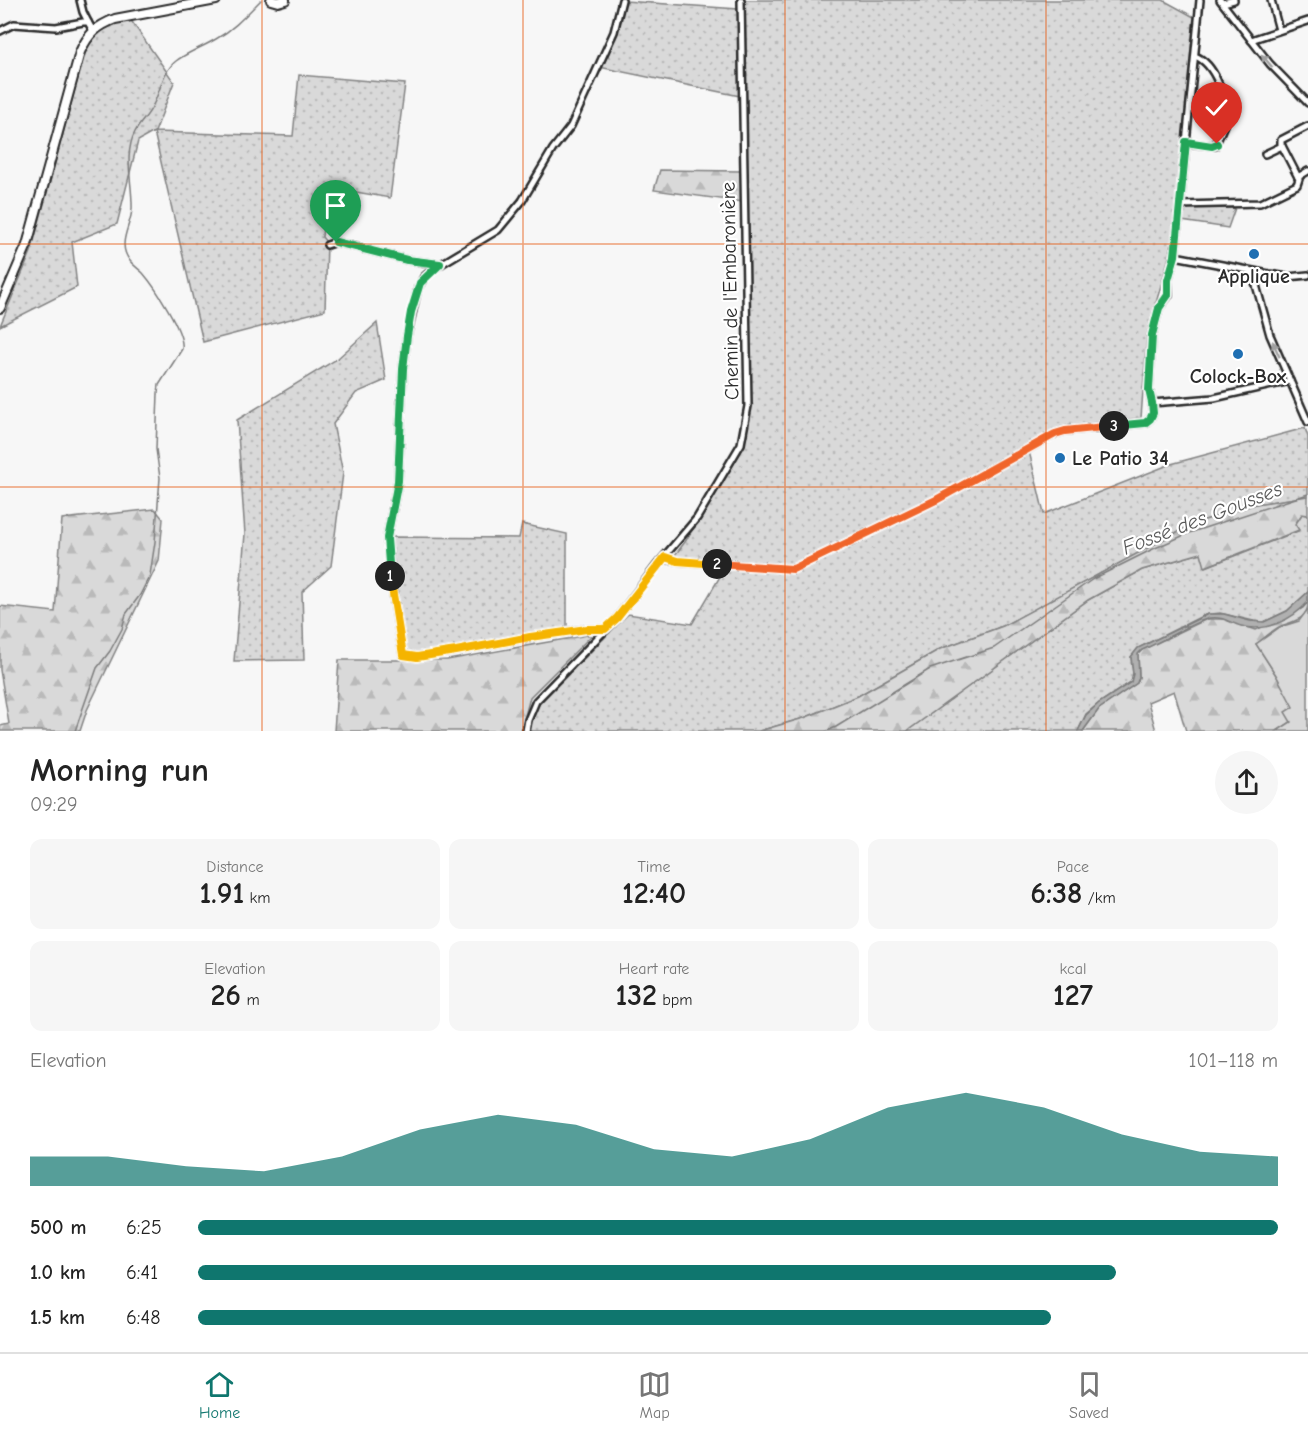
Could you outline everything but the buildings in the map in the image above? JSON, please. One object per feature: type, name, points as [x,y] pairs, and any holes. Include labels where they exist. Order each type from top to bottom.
[{"type":"street","points":[[80,0],[82,12],[93,31]]},
{"type":"street","points":[[0,308],[27,245],[80,52],[93,31],[102,24],[116,20],[216,0]]},
{"type":"street","points":[[271,0],[278,2],[285,0]]},
{"type":"street","points":[[605,629],[587,629],[530,637],[427,655],[403,655],[392,588],[387,538],[398,481],[403,369],[411,312],[420,283],[440,264],[498,230],[522,201],[553,149],[571,126],[614,32],[622,0]]},
{"type":"street","name":"Chemin de l'Embaronière","points":[[526,731],[536,701],[617,618],[698,518],[741,444],[748,406],[741,0]]},
{"type":"street","points":[[665,557],[677,561],[793,569],[936,500],[1029,448],[1065,431],[1145,423],[1150,419],[1153,413],[1149,390],[1152,335],[1159,308],[1168,295],[1168,280],[1175,256],[1200,0]]},
{"type":"street","points":[[1234,0],[1221,2],[1270,64],[1308,103]]},
{"type":"street","points":[[1271,0],[1279,30]]},
{"type":"street","points":[[1251,40],[1308,21]]},
{"type":"street","points":[[0,31],[15,24],[56,27],[88,22]]},
{"type":"street","points":[[1186,142],[1215,146],[1227,118],[1215,75],[1195,56]]},
{"type":"street","points":[[1180,205],[1260,203],[1297,185],[1298,177],[1281,141],[1308,126]]},
{"type":"street","points":[[1265,154],[1282,146]]},
{"type":"street","points":[[1298,177],[1308,171]]},
{"type":"street","points":[[327,245],[336,242],[407,260],[440,264]]},
{"type":"street","points":[[1175,256],[1288,277],[1308,275]]},
{"type":"street","points":[[1250,271],[1257,285],[1270,335],[1308,422]]},
{"type":"street","points":[[1257,285],[1264,273]]},
{"type":"street","points":[[1152,403],[1203,400],[1290,381]]},
{"type":"green space","points":[[745,0],[1163,0],[1194,17],[1177,205],[1171,250],[1147,335],[1141,418],[1061,427],[924,504],[794,568],[668,564],[685,542],[743,445],[751,406]]},
{"type":"green space","points":[[624,1],[738,9],[740,96],[599,67]]},
{"type":"green space","points":[[130,19],[174,82],[155,132],[293,136],[299,75],[405,84],[390,198],[327,187],[322,237],[327,243],[325,310],[203,342],[154,132],[138,141],[117,224],[72,242],[77,287],[0,326],[31,252],[88,41],[107,26]]},
{"type":"green space","points":[[660,170],[741,171],[742,202],[654,190]]},
{"type":"green space","points":[[1183,208],[1235,208],[1228,228],[1182,221]]},
{"type":"green space","points":[[377,323],[386,380],[356,393],[333,424],[343,473],[331,566],[302,592],[304,660],[234,661],[245,534],[237,420],[337,359]]},
{"type":"green space","points":[[1305,428],[1308,437],[1308,496],[1256,504],[1192,524],[1003,626],[940,649],[858,696],[804,718],[759,731],[529,731],[530,723],[539,704],[628,614],[692,624],[725,568],[794,572],[1029,451],[1044,514],[1171,464]]},
{"type":"green space","points":[[1308,496],[1308,515],[1302,514],[1295,524],[1299,530],[1205,567],[1201,553],[1142,570],[1088,600],[907,731],[759,731],[804,718],[858,696],[940,649],[1003,626],[1192,524],[1256,504]]},
{"type":"green space","points":[[155,509],[163,519],[159,561],[87,710],[80,731],[0,731],[0,726],[9,724],[0,670],[0,606],[55,612],[62,519]]},
{"type":"green space","points":[[1302,514],[1308,515],[1308,592],[1287,611],[1262,623],[1220,613],[1204,615],[1138,648],[1131,657],[1133,674],[1131,682],[1086,714],[1078,731],[907,731],[1088,600],[1142,570],[1201,553],[1206,567],[1298,531],[1295,525]]},
{"type":"green space","points":[[522,524],[567,534],[567,630],[411,654],[403,647],[390,537],[519,538]]},
{"type":"green space","points":[[1308,602],[1306,613],[1303,616],[1278,628],[1256,644],[1294,707],[1291,722],[1277,731],[1186,731],[1174,691],[1148,702],[1156,731],[1083,731],[1099,709],[1137,683],[1138,654],[1142,650],[1207,619],[1224,619],[1256,630],[1303,608]]},
{"type":"green space","points":[[1308,609],[1308,731],[1277,731],[1291,722],[1285,712],[1293,707],[1256,644],[1280,627],[1299,621]]},
{"type":"green space","points":[[593,634],[530,697],[521,731],[334,731],[339,660],[447,660]]},
{"type":"shaded area","points":[[1308,592],[1308,602],[1294,614],[1278,623],[1250,628],[1222,619],[1210,618],[1195,623],[1142,650],[1138,654],[1137,683],[1099,709],[1083,731],[1078,731],[1086,715],[1099,703],[1131,682],[1133,674],[1131,657],[1138,648],[1208,614],[1224,614],[1264,622],[1287,611]]},
{"type":"waterway","points":[[75,731],[97,668],[110,651],[122,629],[126,614],[140,595],[150,575],[160,478],[156,449],[159,385],[182,349],[179,332],[168,310],[143,273],[130,261],[124,248],[132,209],[129,160],[131,141],[137,128],[151,109],[171,65],[229,31],[261,0]]},
{"type":"waterway","name":"Fossé des Gousses","points":[[827,731],[930,669],[994,648],[1093,579],[1153,549],[1189,533],[1308,494]]},
{"type":"place","name":"Applique","points":[[1254,254]]},
{"type":"place","name":"Colock-Box","points":[[1238,354]]},
{"type":"place","name":"Le Patio 34","points":[[1060,458]]},
{"type":"route","points":[[336,242],[407,260],[440,264],[420,283],[411,312],[403,369],[398,481],[387,538],[392,588],[403,655],[417,657],[530,637],[587,629],[605,629],[617,618],[665,557],[677,561],[793,569],[936,500],[1055,434],[1145,423],[1153,413],[1149,390],[1152,335],[1159,308],[1168,295],[1168,280],[1175,256],[1186,142],[1212,146],[1217,144]]}]
